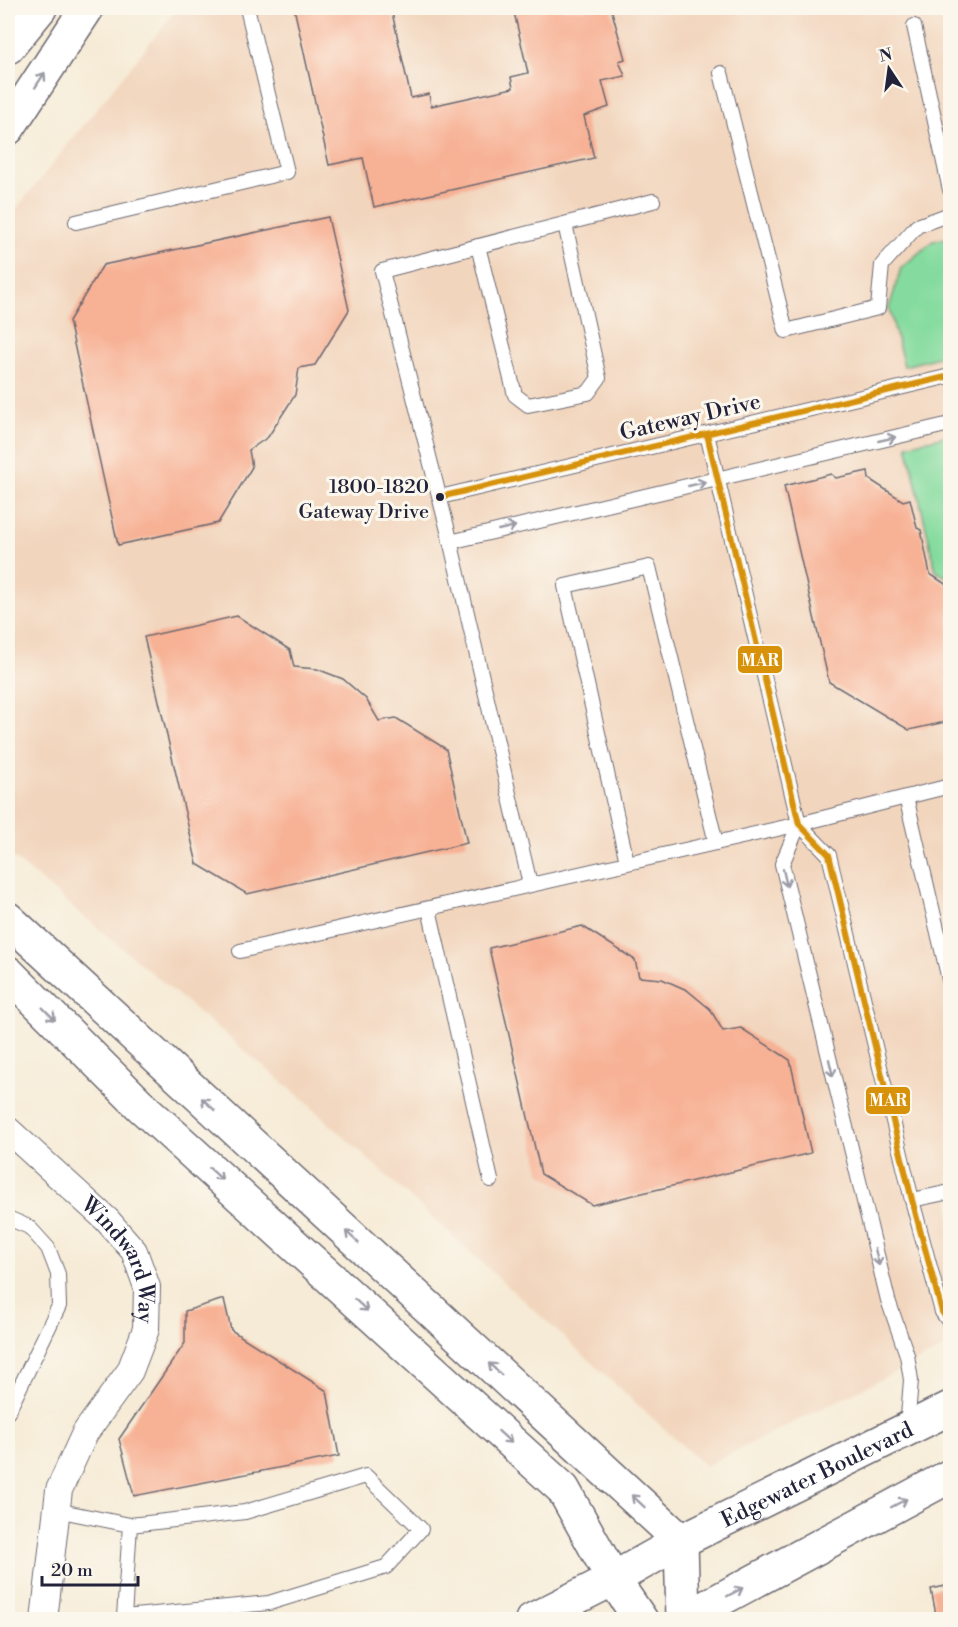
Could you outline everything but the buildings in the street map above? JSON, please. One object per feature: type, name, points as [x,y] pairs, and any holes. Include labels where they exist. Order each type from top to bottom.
[{"type":"main road","points":[[8,47],[40,8]]},
{"type":"main road","points":[[8,128],[87,8]]},
{"type":"main road","points":[[8,919],[681,1540],[683,1619],[951,1476]]},
{"type":"main road","points":[[8,973],[142,1107],[563,1489],[613,1579],[641,1620]]},
{"type":"main road","name":"Edgewater Boulevard","points":[[532,1620],[613,1579],[681,1540],[951,1408]]},
{"type":"street","name":"Windward Way","points":[[8,1130],[107,1220],[134,1251],[147,1287],[146,1329],[130,1371],[85,1433],[59,1490],[44,1620]]},
{"type":"lane","points":[[76,222],[287,172],[247,8]]},
{"type":"lane","points":[[914,26],[951,190]]},
{"type":"lane","points":[[721,73],[786,331],[879,308],[882,265],[917,226],[951,214]]},
{"type":"lane","points":[[530,884],[440,497],[382,271],[653,201]]},
{"type":"lane","points":[[477,246],[515,395],[528,405],[588,393],[599,378],[565,224]]},
{"type":"lane","name":"Gateway Drive","points":[[440,497],[951,376]]},
{"type":"lane","points":[[450,542],[951,424]]},
{"type":"lane","points":[[707,434],[799,824],[829,855],[912,1200],[942,1312],[951,1323]]},
{"type":"lane","points":[[627,862],[565,586],[649,567],[716,843]]},
{"type":"lane","points":[[240,951],[799,824],[951,786]]},
{"type":"lane","points":[[906,797],[951,984]]},
{"type":"lane","points":[[799,824],[782,864],[879,1266],[907,1355],[911,1380],[907,1429]]},
{"type":"lane","points":[[429,909],[491,1180]]},
{"type":"lane","points":[[912,1200],[951,1192]]},
{"type":"lane","points":[[8,1218],[29,1227],[48,1248],[58,1274],[59,1306],[8,1412]]},
{"type":"lane","points":[[56,1510],[130,1525],[245,1512],[366,1476],[421,1529],[386,1567],[269,1603],[124,1617],[130,1525]]},
{"type":"shaded area","points":[[178,8],[950,8],[950,1345],[705,1466],[298,1095],[8,853],[8,219]]},
{"type":"green space","points":[[950,237],[950,354],[904,366],[889,308],[901,268],[933,241]]},
{"type":"green space","points":[[950,435],[950,579],[936,571],[907,445]]},
{"type":"transit line","name":"MAR","points":[[440,497],[950,376]]},
{"type":"transit line","name":"MAR","points":[[707,434],[799,824],[829,855],[912,1200],[942,1312],[950,1323]]},
{"type":"place","name":"1800-1820 Gateway Drive","points":[[440,497]]}]
